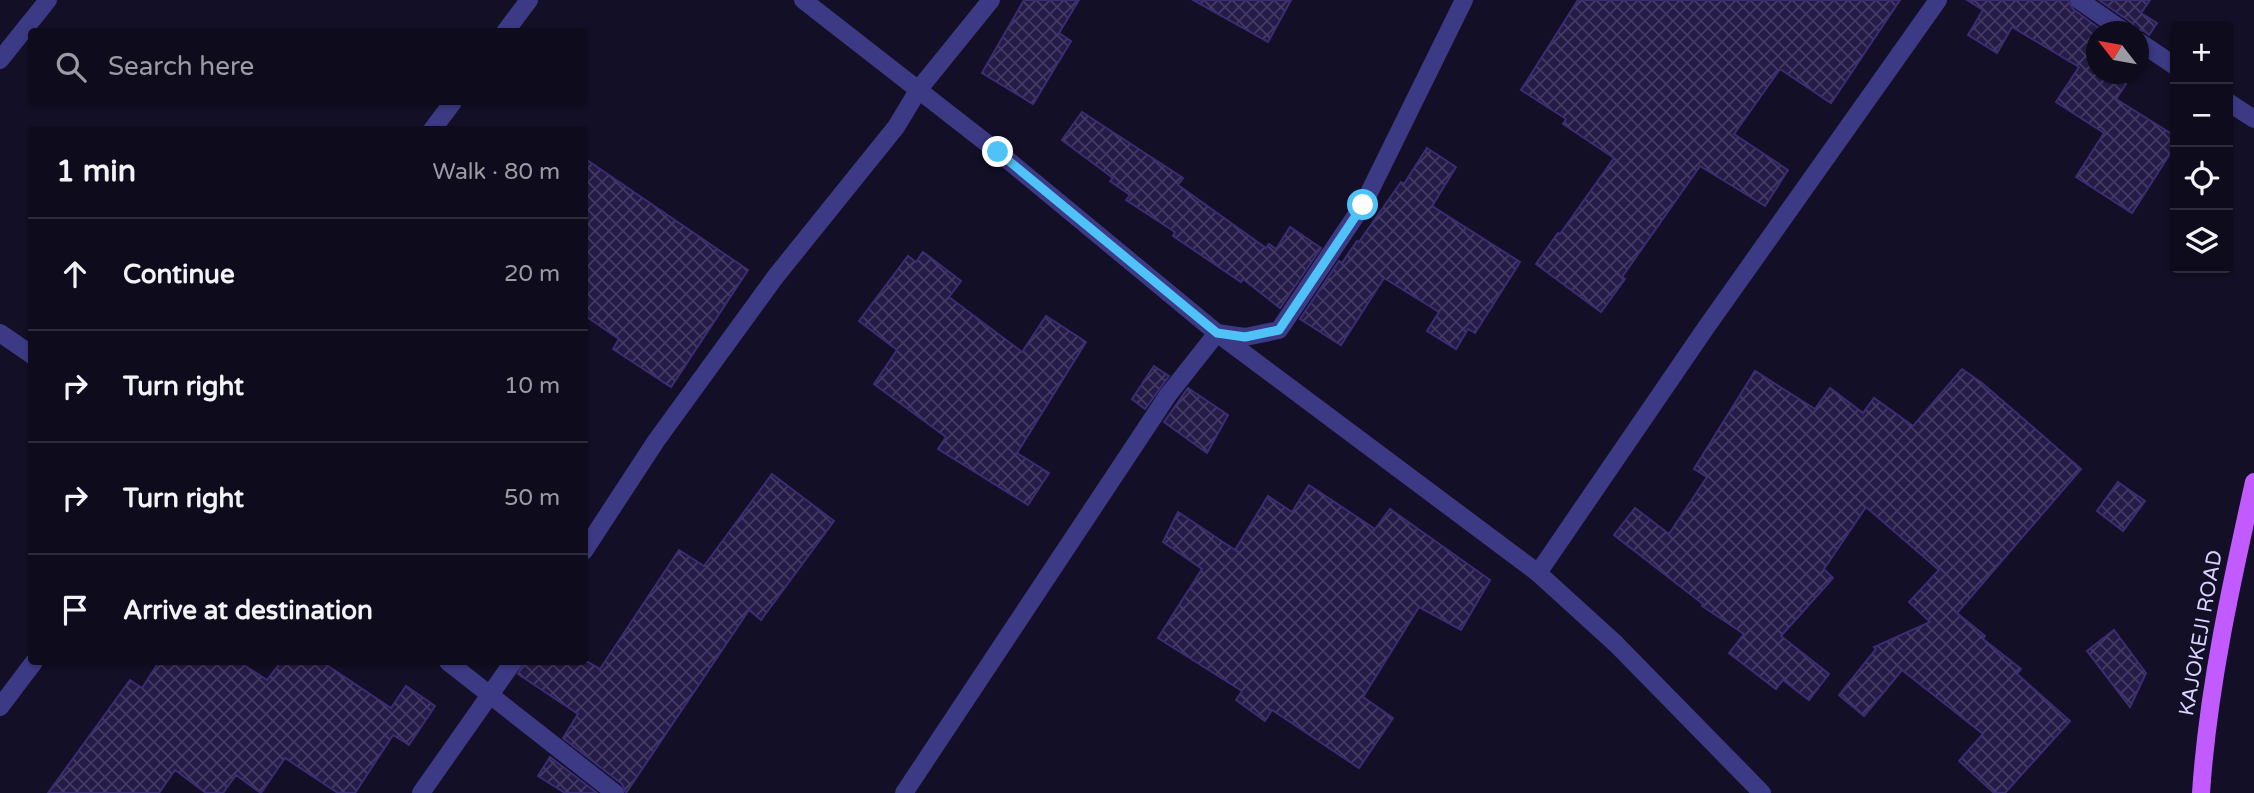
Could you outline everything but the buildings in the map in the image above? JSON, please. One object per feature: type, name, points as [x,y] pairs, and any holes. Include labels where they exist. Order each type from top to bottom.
[{"type":"main road","name":"KAJOKEJI ROAD","points":[[2202,793],[2205,733],[2232,580],[2254,482]]},
{"type":"street","points":[[0,60],[48,0]]},
{"type":"street","points":[[508,28],[529,0]]},
{"type":"street","points":[[803,0],[919,89],[1217,333],[1538,573],[1616,644],[1762,793]]},
{"type":"street","points":[[588,545],[656,441],[776,276],[896,127],[919,89],[991,0]]},
{"type":"street","points":[[1217,333],[1245,337],[1279,330],[1363,205],[1464,0]]},
{"type":"street","points":[[1538,573],[1704,329],[1938,0]]},
{"type":"street","points":[[2079,0],[2109,21]]},
{"type":"street","points":[[2149,48],[2170,63]]},
{"type":"street","points":[[435,126],[451,105]]},
{"type":"street","points":[[2233,105],[2254,120]]},
{"type":"street","points":[[0,333],[28,352]]},
{"type":"street","points":[[904,793],[1168,395],[1217,333]]},
{"type":"street","points":[[0,707],[32,665]]},
{"type":"street","points":[[452,665],[615,793]]},
{"type":"street","points":[[421,793],[511,665]]},
{"type":"route","points":[[998,152],[1217,333],[1245,337],[1279,330],[1363,205]]}]
